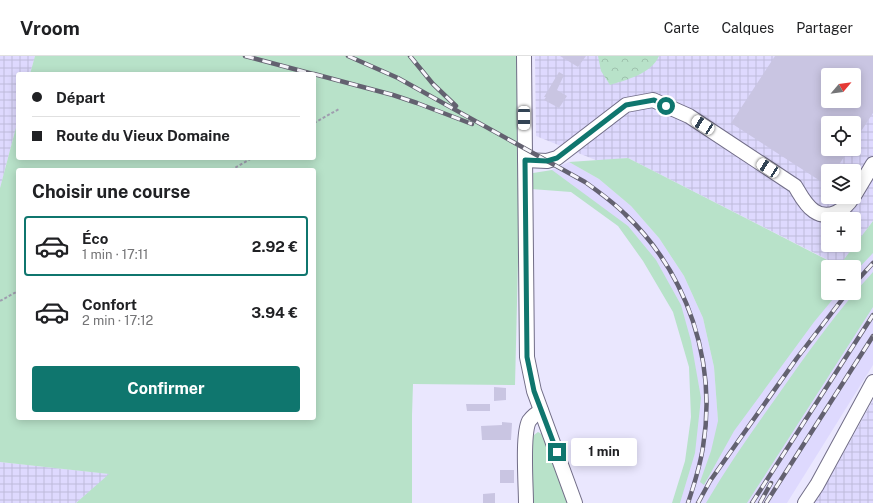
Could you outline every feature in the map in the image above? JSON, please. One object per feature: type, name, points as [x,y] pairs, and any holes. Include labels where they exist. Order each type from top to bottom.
[{"type":"street","points":[[524,56],[527,357],[534,391],[575,503]]},
{"type":"street","points":[[525,160],[547,161],[557,158],[626,105],[654,100],[689,116],[795,186],[814,212],[828,216],[841,211],[849,204]]},
{"type":"street","points":[[861,185],[873,164]]},
{"type":"street","points":[[805,503],[817,485],[873,382]]},
{"type":"street","points":[[526,503],[526,434],[530,421],[536,413],[541,412]]},
{"type":"path","points":[[316,122],[339,109]]},
{"type":"path","points":[[234,168],[248,160]]},
{"type":"path","points":[[0,300],[16,292]]},
{"type":"shaded area","points":[[0,56],[35,56],[31,72],[16,72],[16,128],[0,188]]},
{"type":"shaded area","points":[[535,56],[873,56],[873,221],[861,237],[861,212],[821,212],[821,252],[850,252],[844,260],[828,260],[628,158],[598,161],[536,136]]},
{"type":"shaded area","points":[[569,162],[599,179],[631,206],[659,238],[684,276],[703,318],[714,367],[718,421],[829,300],[861,300],[861,262],[873,249],[873,365],[787,503],[678,503],[686,482],[696,388],[670,288],[614,218],[549,171]]},
{"type":"shaded area","points":[[873,400],[873,503],[812,503],[832,474]]},
{"type":"shaded area","points":[[0,462],[110,474],[76,503],[0,503]]},
{"type":"green space","points":[[35,56],[523,56],[515,385],[413,384],[412,503],[76,503],[109,474],[0,462],[0,188],[16,128],[16,160],[316,160],[316,72],[31,72]]},
{"type":"green space","points":[[598,56],[659,56],[644,72],[610,85],[601,71]]},
{"type":"green space","points":[[628,158],[827,260],[821,260],[821,300],[832,300],[814,322],[734,431],[704,485],[700,482],[711,451],[718,421],[714,367],[703,318],[684,276],[659,238],[631,206],[599,179],[569,162]]},
{"type":"green space","points":[[552,170],[628,226],[656,260],[681,305],[691,341],[701,398],[695,453],[680,503],[672,503],[685,461],[691,417],[689,367],[673,312],[643,261],[618,226],[571,192],[531,189],[530,177],[533,173]]},
{"type":"green space","points":[[873,221],[873,253],[861,266],[861,260],[844,260],[850,252],[861,252],[861,237]]},
{"type":"green space","points":[[873,272],[873,307],[747,503],[706,503],[741,448],[835,316],[848,300],[861,300],[861,285]]},
{"type":"green space","points":[[538,432],[543,435],[569,503],[531,503],[532,439]]},
{"type":"building","points":[[560,56],[586,56],[578,67]]},
{"type":"building","points":[[775,56],[873,56],[873,113],[861,131],[861,116],[821,116],[821,156],[845,156],[839,164],[821,164],[821,181],[731,123]]},
{"type":"building","points":[[559,72],[564,75],[557,90],[567,96],[559,108],[544,100],[546,97],[544,97]]},
{"type":"building","points":[[494,387],[506,388],[506,400],[494,401]]},
{"type":"building","points":[[466,404],[490,404],[490,411],[467,411]]},
{"type":"building","points":[[502,422],[512,423],[511,440],[482,440],[481,426],[502,425]]},
{"type":"building","points":[[500,470],[514,470],[514,483],[500,483]]},
{"type":"building","points":[[495,493],[495,503],[483,503],[483,494]]},
{"type":"railway","points":[[245,56],[305,72]]},
{"type":"railway","points":[[348,56],[398,78],[585,182],[606,197],[625,214],[647,238],[666,264],[681,292],[693,321],[701,352],[706,383],[706,415],[702,454],[688,503]]},
{"type":"railway","points":[[410,56],[433,84],[456,106]]},
{"type":"railway","points":[[316,75],[393,95],[472,124]]},
{"type":"railway","points":[[861,276],[873,263]]},
{"type":"railway","points":[[698,503],[710,481],[797,358],[842,300]]},
{"type":"railway","points":[[752,503],[873,315]]},
{"type":"railway","points":[[766,503],[873,336]]},
{"type":"railway","points":[[760,503],[771,483]]},
{"type":"route","points":[[557,452],[534,391],[527,357],[525,160],[547,161],[557,158],[626,105],[654,100],[666,106]]}]
